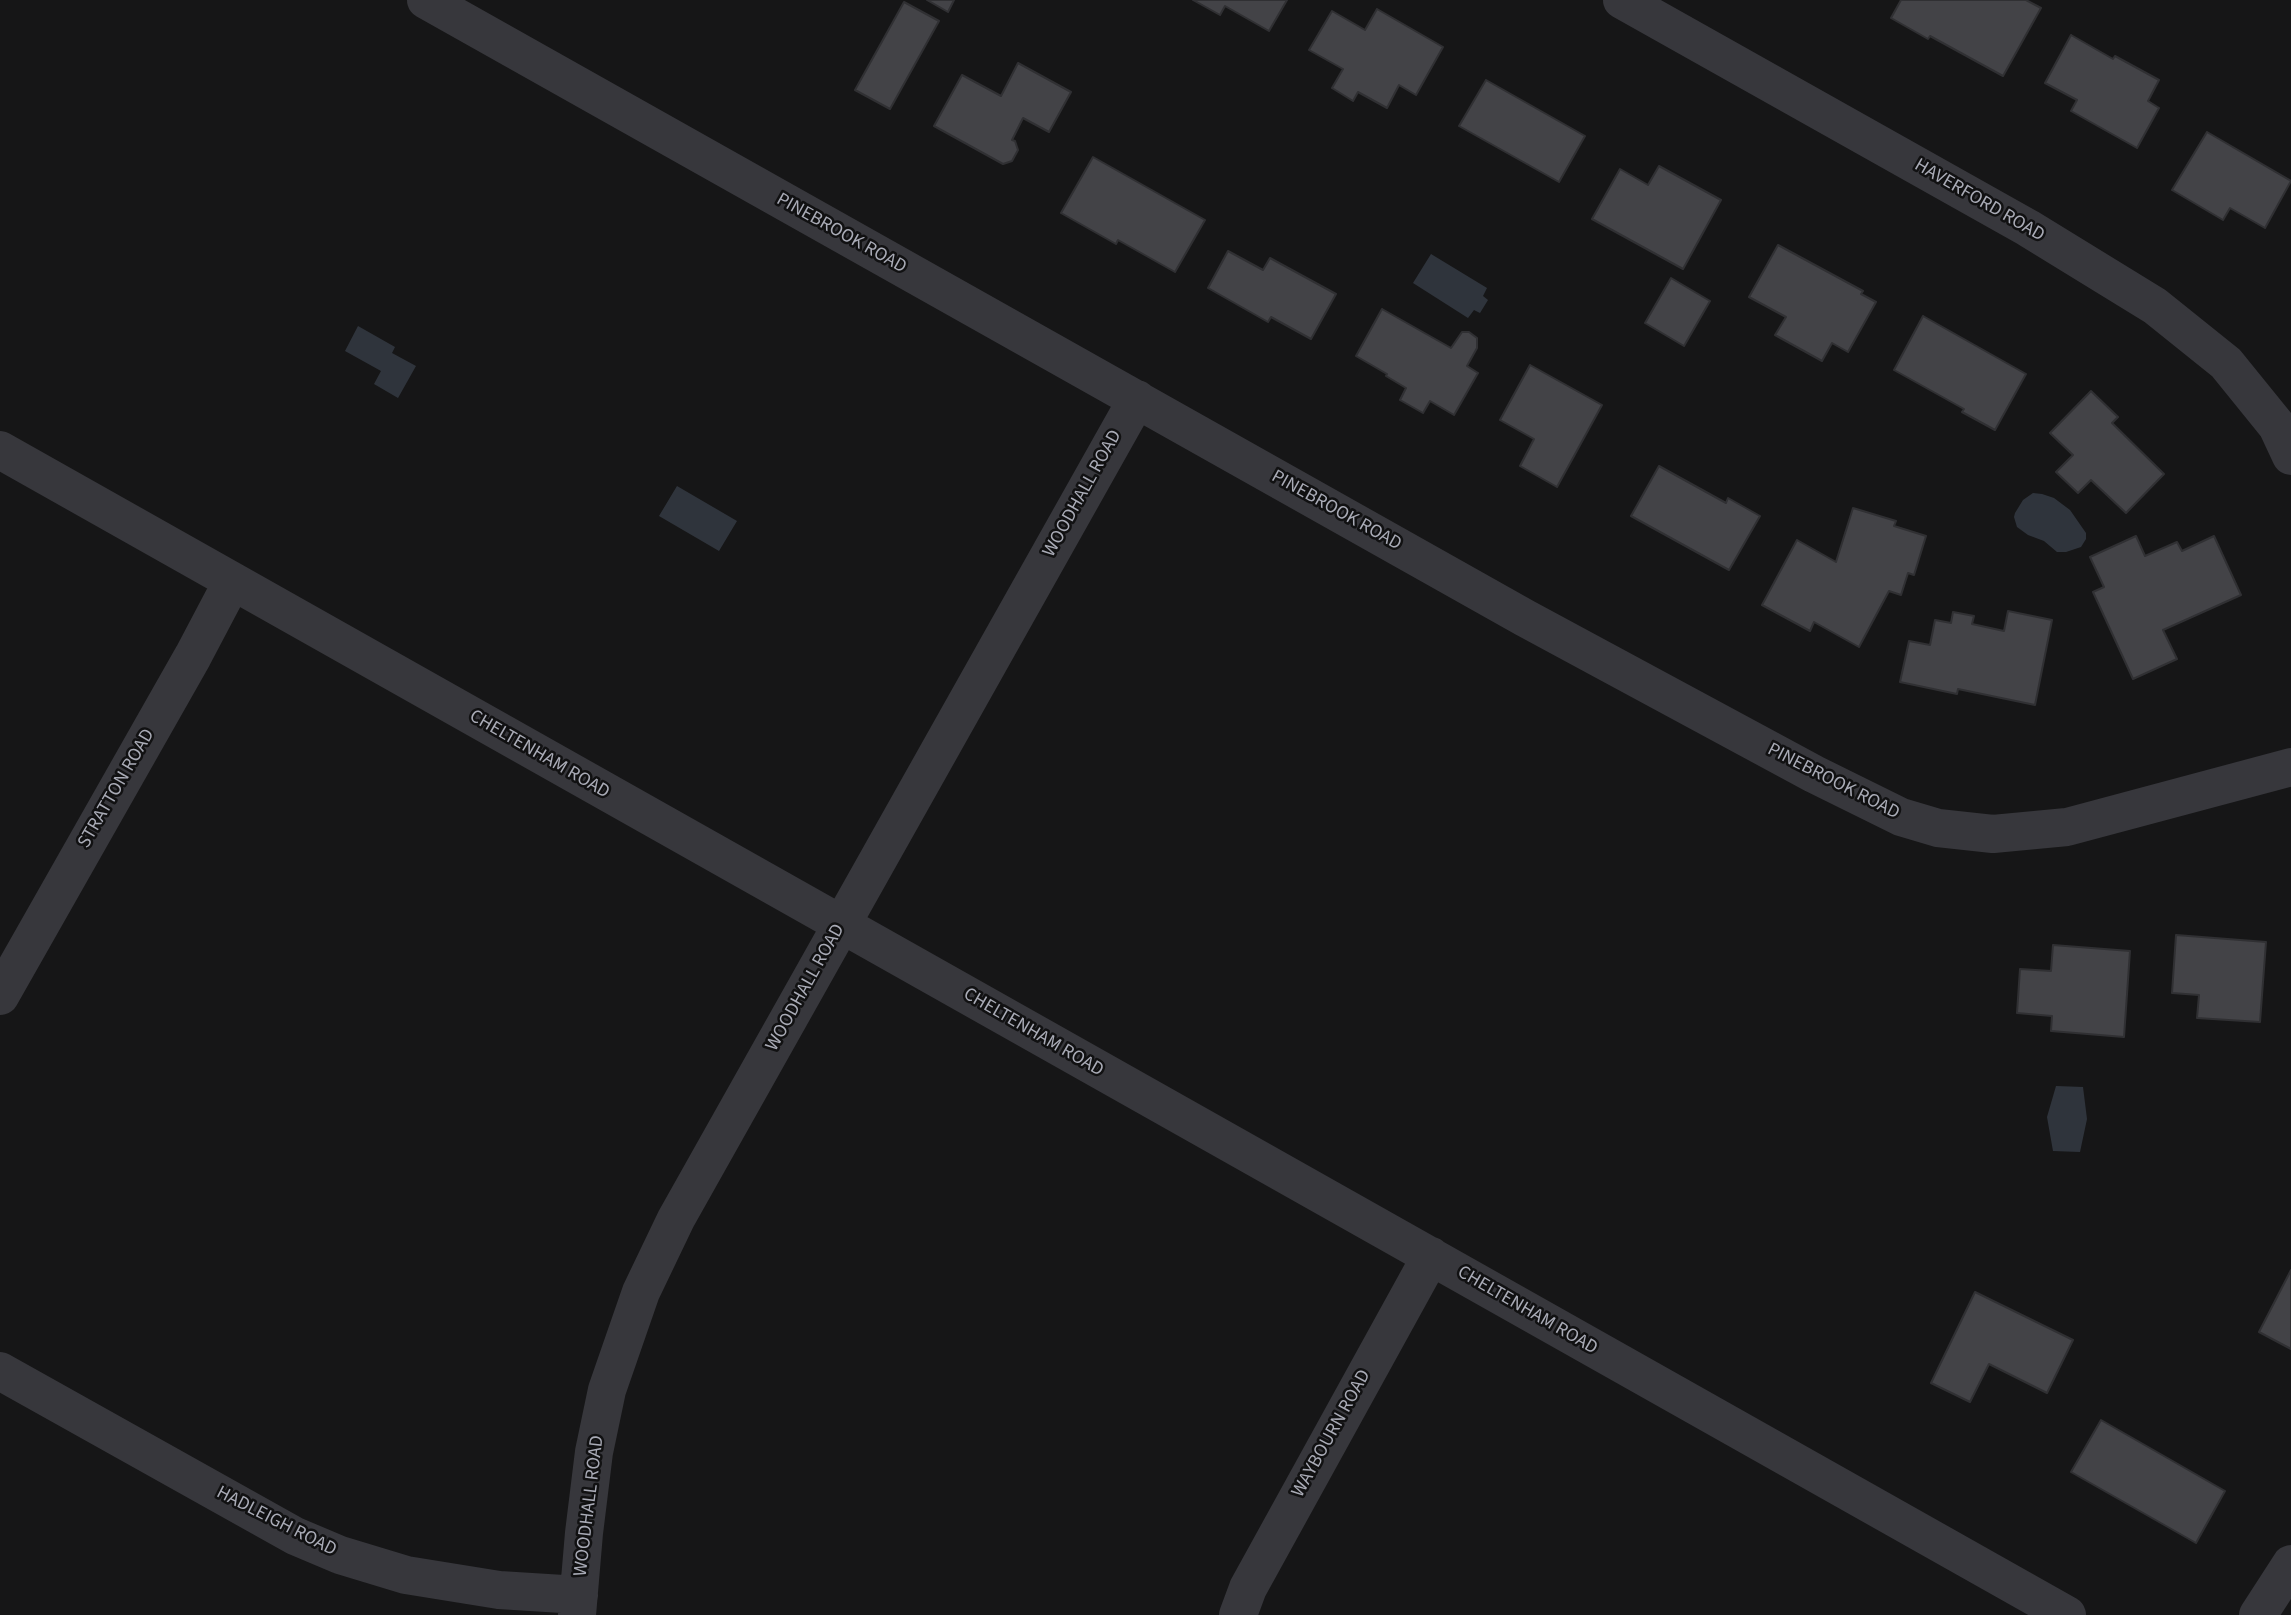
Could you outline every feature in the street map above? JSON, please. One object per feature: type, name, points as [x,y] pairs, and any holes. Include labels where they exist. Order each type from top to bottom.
[{"type":"street","name":"PINEBROOK ROAD","points":[[426,0],[1525,618],[1814,774],[1901,817],[1938,828],[1993,834],[2067,827],[2291,767]]},
{"type":"street","name":"HAVERFORD ROAD","points":[[1622,0],[2028,228],[2155,306],[2226,363],[2286,433]]},
{"type":"street","name":"WOODHALL ROAD","points":[[578,1605],[594,1452],[607,1390],[641,1292],[676,1219],[1137,399]]},
{"type":"street","name":"CHELTENHAM ROAD","points":[[0,450],[840,926],[2067,1615]]},
{"type":"street","name":"STRATTON ROAD","points":[[0,996],[186,669],[232,582]]},
{"type":"street","name":"WAYBOURN ROAD","points":[[1238,1615],[1248,1588],[1431,1256]]},
{"type":"street","name":"HADLEIGH ROAD","points":[[0,1371],[295,1536],[340,1555],[406,1575],[578,1605]]},
{"type":"street","points":[[2258,1615],[2291,1564]]},
{"type":"shaded area","points":[[1431,254],[1487,288],[1483,296],[1488,300],[1480,313],[1474,310],[1468,318],[1413,283]]},
{"type":"shaded area","points":[[358,326],[395,347],[392,353],[416,366],[398,398],[374,384],[381,371],[345,351]]},
{"type":"shaded area","points":[[677,486],[737,521],[719,551],[659,516]]},
{"type":"shaded area","points":[[2033,493],[2054,498],[2070,510],[2086,533],[2081,547],[2057,552],[2044,541],[2017,527],[2015,513],[2023,500]]},
{"type":"shaded area","points":[[2056,1086],[2083,1087],[2087,1119],[2080,1152],[2053,1151],[2047,1117]]},
{"type":"building","points":[[927,0],[954,0],[948,12]]},
{"type":"building","points":[[1193,0],[1287,0],[1269,31],[1225,6],[1220,15]]},
{"type":"building","points":[[1901,0],[2026,0],[2041,8],[2003,76],[1891,18]]},
{"type":"building","points":[[904,2],[939,21],[890,109],[855,90]]},
{"type":"building","points":[[1377,9],[1443,47],[1416,95],[1399,85],[1387,108],[1358,92],[1353,101],[1332,88],[1343,69],[1309,50],[1332,11],[1365,30]]},
{"type":"building","points":[[2071,35],[2113,59],[2115,56],[2159,80],[2148,101],[2159,108],[2137,148],[2071,111],[2077,100],[2045,83]]},
{"type":"building","points":[[1018,63],[1071,92],[1049,132],[1023,118],[1012,140],[1018,150],[1012,161],[1003,164],[934,126],[962,75],[1001,96]]},
{"type":"building","points":[[1486,80],[1585,136],[1559,182],[1459,126]]},
{"type":"building","points":[[2207,132],[2291,181],[2265,228],[2230,208],[2223,220],[2172,190]]},
{"type":"building","points":[[1093,157],[1205,220],[1175,272],[1118,240],[1116,244],[1061,213]]},
{"type":"building","points":[[1659,166],[1721,200],[1683,269],[1592,219],[1620,169],[1648,185]]},
{"type":"building","points":[[1778,245],[1863,291],[1861,294],[1876,302],[1848,352],[1832,343],[1822,361],[1775,335],[1786,317],[1749,297]]},
{"type":"building","points":[[1228,251],[1263,270],[1270,258],[1336,294],[1311,339],[1271,317],[1268,322],[1208,288]]},
{"type":"building","points":[[1671,278],[1710,301],[1684,346],[1645,323]]},
{"type":"building","points":[[1382,309],[1451,348],[1462,332],[1469,332],[1477,338],[1477,348],[1467,366],[1478,373],[1454,415],[1430,401],[1423,413],[1400,400],[1406,388],[1356,356]]},
{"type":"building","points":[[1923,316],[2026,374],[1995,430],[1962,412],[1964,409],[1894,370]]},
{"type":"building","points":[[1530,365],[1602,405],[1557,487],[1520,466],[1534,439],[1500,420]]},
{"type":"building","points":[[2091,391],[2118,417],[2112,423],[2164,474],[2126,513],[2091,480],[2078,493],[2056,472],[2073,455],[2050,433]]},
{"type":"building","points":[[1659,466],[1726,503],[1728,498],[1760,516],[1729,570],[1631,516]]},
{"type":"building","points":[[1853,508],[1896,521],[1894,526],[1926,536],[1914,575],[1908,573],[1901,595],[1889,591],[1859,647],[1814,622],[1810,631],[1762,605],[1797,540],[1836,562]]},
{"type":"building","points":[[2136,536],[2145,556],[2177,542],[2182,551],[2214,536],[2241,595],[2163,630],[2177,659],[2133,679],[2093,592],[2104,587],[2090,557]]},
{"type":"building","points":[[2008,611],[2052,620],[2035,705],[1958,689],[1957,694],[1900,682],[1909,641],[1930,645],[1935,620],[1951,623],[1953,612],[1974,616],[1972,624],[2004,631]]},
{"type":"building","points":[[2176,935],[2266,942],[2260,1022],[2197,1018],[2199,995],[2172,993]]},
{"type":"building","points":[[2053,945],[2130,951],[2124,1037],[2051,1031],[2052,1016],[2017,1013],[2020,969],[2051,971]]},
{"type":"building","points":[[2291,1270],[2291,1349],[2259,1332]]},
{"type":"building","points":[[1975,1292],[2073,1340],[2047,1393],[1989,1364],[1970,1402],[1931,1383]]},
{"type":"building","points":[[2101,1420],[2225,1491],[2196,1543],[2071,1472]]}]
